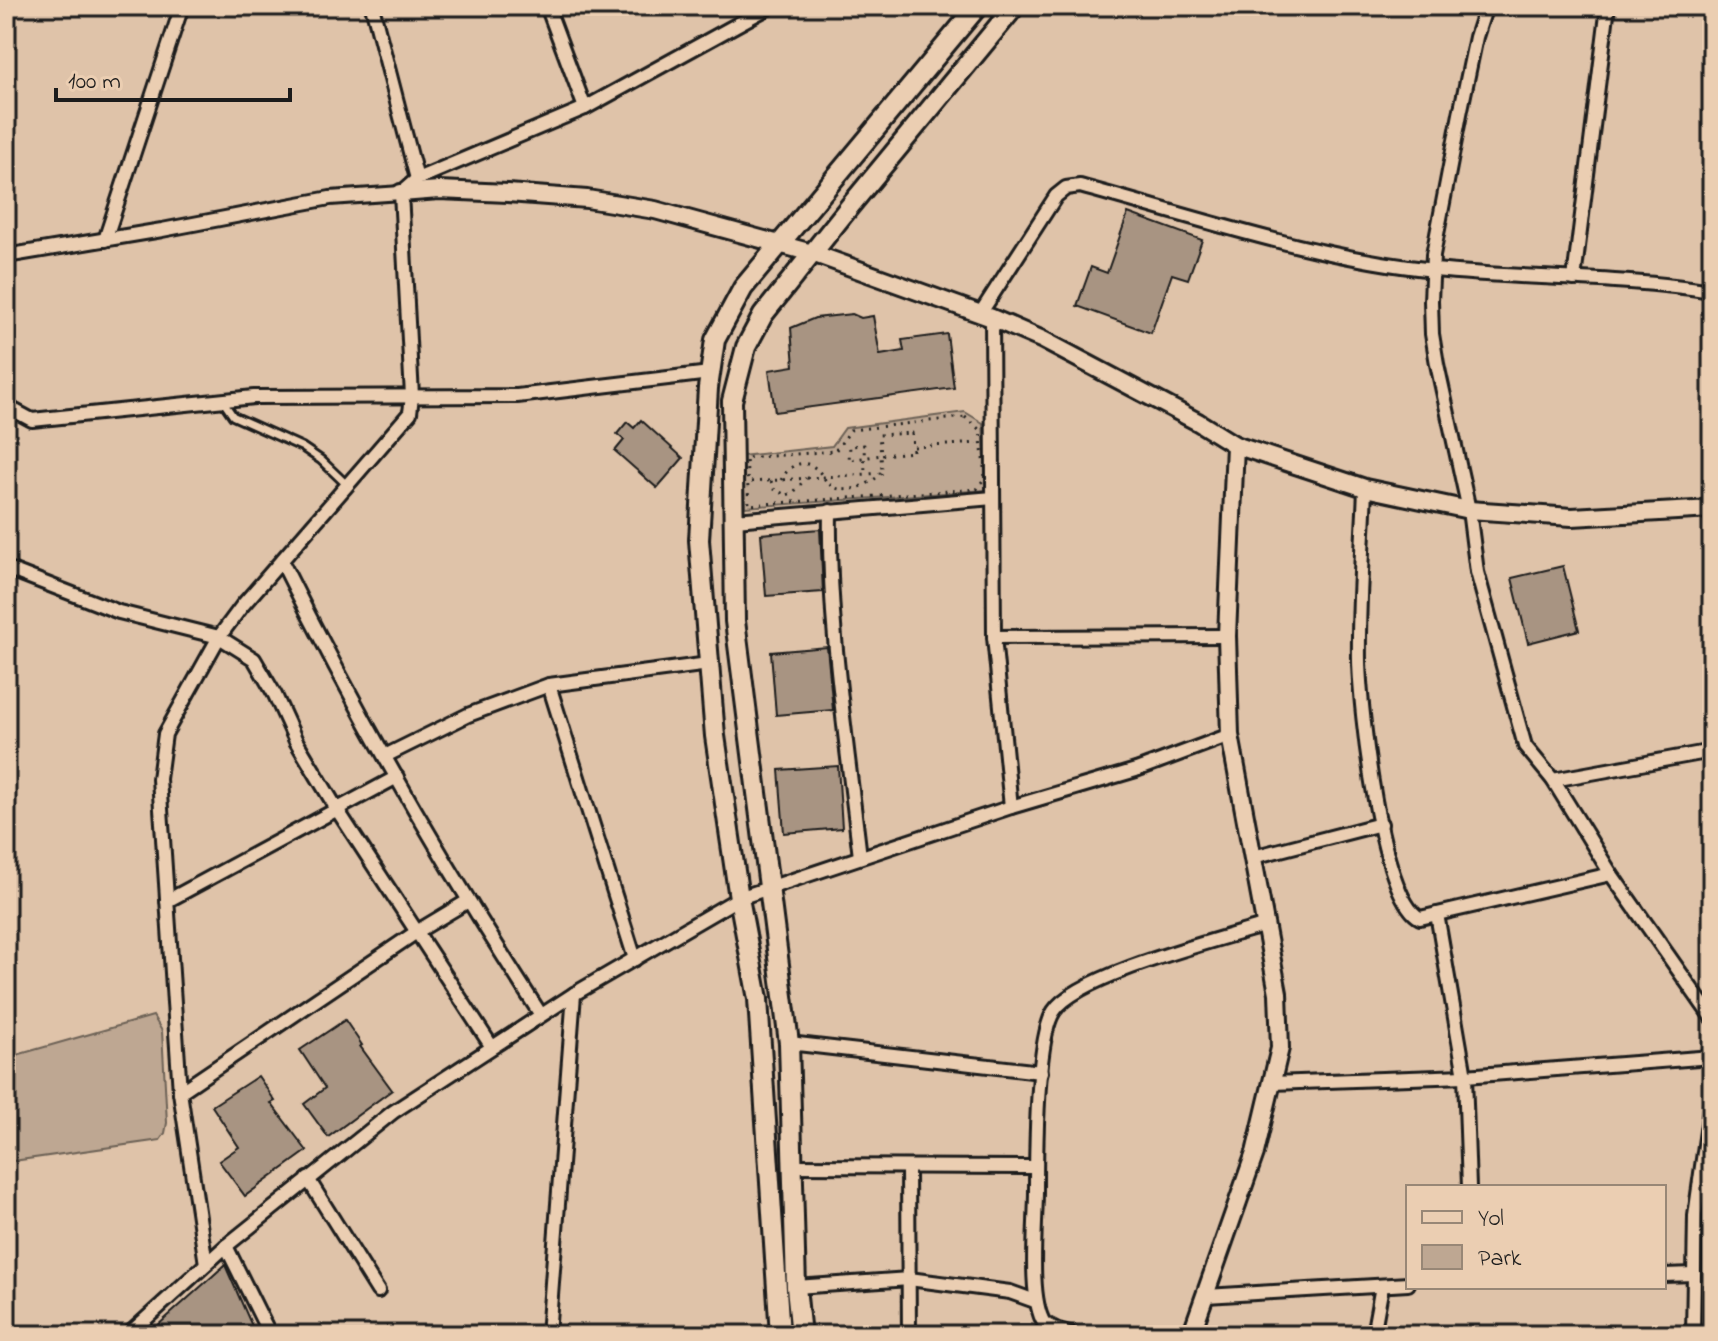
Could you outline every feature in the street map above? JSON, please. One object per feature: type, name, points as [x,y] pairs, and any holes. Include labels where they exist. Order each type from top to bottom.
[{"type":"main road","points":[[780,1335],[758,999],[739,898],[715,736],[699,540],[710,373],[715,340],[743,288],[978,6]]},
{"type":"main road","points":[[801,1335],[796,1287],[789,1043],[735,621],[732,401],[746,347],[763,315],[1015,6]]},
{"type":"street","points":[[105,240],[182,6]]},
{"type":"street","points":[[372,6],[417,179]]},
{"type":"street","points":[[547,6],[585,108]]},
{"type":"street","points":[[401,193],[417,179],[585,108],[771,6]]},
{"type":"street","points":[[1486,6],[1476,37],[1460,114],[1433,270],[1432,334],[1469,510],[1477,572],[1525,746],[1553,780],[1611,874],[1712,1018]]},
{"type":"street","points":[[1574,279],[1608,6]]},
{"type":"street","points":[[1011,807],[994,637],[993,498],[986,316],[1056,196],[1066,188],[1080,186],[1337,254],[1433,270],[1668,285],[1712,291]]},
{"type":"street","points":[[6,256],[330,198],[439,190],[587,199],[655,210],[812,253],[986,316],[1098,368],[1235,445],[1365,488],[1469,510],[1572,517],[1712,509]]},
{"type":"street","points":[[206,1264],[180,1092],[159,779],[165,734],[219,637],[242,606],[410,413],[412,396],[401,193]]},
{"type":"street","points":[[6,406],[32,420],[254,397],[517,396],[710,373]]},
{"type":"street","points":[[1191,1335],[1255,1153],[1280,1048],[1278,993],[1230,735],[1227,636],[1235,445]]},
{"type":"street","points":[[1365,488],[1359,661],[1368,767],[1390,865],[1411,914],[1420,918],[1611,874]]},
{"type":"street","points":[[735,520],[993,498]]},
{"type":"street","points":[[830,511],[842,708],[860,857]]},
{"type":"street","points":[[282,562],[397,777],[468,901],[541,1015]]},
{"type":"street","points":[[6,568],[119,612],[219,637],[254,659],[296,741],[338,811],[492,1047]]},
{"type":"street","points":[[994,637],[1227,636]]},
{"type":"street","points":[[385,756],[468,715],[549,685],[709,664]]},
{"type":"street","points":[[549,685],[635,959]]},
{"type":"street","points":[[128,1335],[226,1246],[393,1112],[574,994],[739,898],[1011,807],[1136,770],[1230,735]]},
{"type":"street","points":[[1553,780],[1712,751]]},
{"type":"street","points":[[167,901],[397,777]]},
{"type":"street","points":[[1253,857],[1381,824]]},
{"type":"street","points":[[180,1092],[418,931],[468,901]]},
{"type":"street","points":[[1437,914],[1465,1076],[1469,1185]]},
{"type":"street","points":[[1077,1335],[1044,1323],[1035,1301],[1036,1167],[1043,1040],[1054,1010],[1077,991],[1117,972],[1266,925]]},
{"type":"street","points":[[548,1335],[574,994]]},
{"type":"street","points":[[789,1043],[1041,1072]]},
{"type":"street","points":[[1272,1083],[1465,1076],[1712,1057]]},
{"type":"street","points":[[1693,1335],[1695,1216],[1712,1095]]},
{"type":"street","points":[[792,1166],[1036,1167]]},
{"type":"street","points":[[908,1167],[909,1335]]},
{"type":"street","points":[[308,1179],[378,1291]]},
{"type":"street","points":[[226,1246],[270,1335]]},
{"type":"street","points":[[1666,1275],[1694,1274]]},
{"type":"street","points":[[796,1287],[909,1279],[1010,1292],[1035,1301]]},
{"type":"street","points":[[1206,1296],[1406,1284]]},
{"type":"street","points":[[1373,1335],[1382,1286]]},
{"type":"lane","points":[[222,400],[233,416],[302,447],[346,484]]},
{"type":"path","points":[[965,417],[980,430],[982,443],[985,477],[977,489],[749,505],[746,458],[835,451],[851,430],[965,417]]},
{"type":"path","points":[[865,474],[865,458],[864,445],[850,446],[849,460],[865,458],[881,455],[913,452],[912,433],[879,435],[881,455],[882,473]]},
{"type":"path","points":[[913,447],[982,443]]},
{"type":"path","points":[[781,480],[786,469],[801,463],[812,465],[836,488],[859,488],[882,473]]},
{"type":"path","points":[[747,482],[882,473]]},
{"type":"path","points":[[771,481],[774,489],[786,495],[793,493],[806,478]]},
{"type":"green space","points":[[965,412],[983,423],[987,490],[745,507],[742,456],[832,446],[845,428]]},
{"type":"green space","points":[[153,1016],[162,1031],[167,1123],[160,1140],[6,1162],[6,1058]]},
{"type":"green space","points":[[1708,1186],[1712,1186],[1712,1335],[1704,1335],[1703,1193]]},
{"type":"building","points":[[1128,213],[1202,240],[1188,279],[1172,274],[1151,333],[1077,306],[1091,267],[1107,273]]},
{"type":"building","points":[[852,314],[861,318],[873,316],[880,355],[904,351],[902,340],[947,334],[954,388],[775,412],[769,370],[794,366],[791,328],[815,318]]},
{"type":"building","points":[[641,420],[683,458],[657,488],[615,451],[624,440],[617,434],[627,422],[634,428]]},
{"type":"building","points":[[820,529],[823,592],[766,596],[761,534]]},
{"type":"building","points":[[1563,566],[1579,630],[1528,643],[1512,578]]},
{"type":"building","points":[[827,647],[833,710],[776,715],[771,652]]},
{"type":"building","points":[[838,766],[842,828],[784,833],[779,770]]},
{"type":"building","points":[[345,1020],[392,1090],[328,1137],[304,1104],[325,1088],[300,1050]]},
{"type":"building","points":[[258,1076],[275,1101],[271,1103],[307,1151],[245,1196],[219,1161],[239,1147],[212,1106]]},
{"type":"building","points":[[225,1265],[256,1335],[147,1335]]}]
